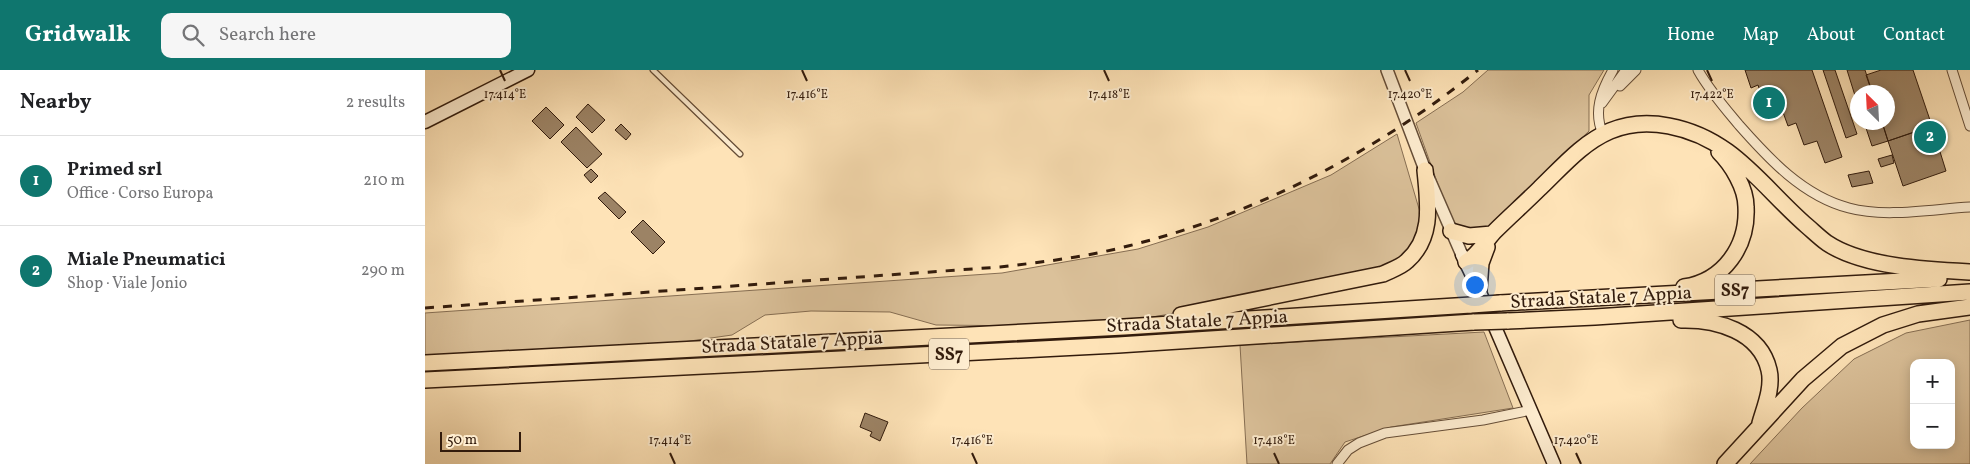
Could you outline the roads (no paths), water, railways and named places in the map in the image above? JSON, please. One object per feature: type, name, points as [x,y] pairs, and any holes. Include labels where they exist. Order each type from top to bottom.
[{"type":"highway","points":[[1464,258],[1479,253],[1492,234],[1587,144],[1603,134],[1630,125],[1652,123],[1679,128],[1721,145],[1747,168],[1789,211],[1828,244],[1864,259],[1926,270],[1970,272]]},
{"type":"highway","points":[[1579,298],[1695,286],[1730,264],[1739,246],[1745,226],[1747,205],[1730,165],[1704,137]]},
{"type":"highway","points":[[1124,327],[1383,274],[1406,263],[1418,249],[1427,231],[1428,212],[1425,170]]},
{"type":"highway","points":[[1451,231],[1469,236],[1492,234]]},
{"type":"highway","points":[[1479,290],[1481,263],[1492,234]]},
{"type":"highway","name":"Strada Statale 7 Appia","points":[[425,363],[1124,327],[1579,298],[1970,277]]},
{"type":"highway","name":"Strada Statale 7 Appia","points":[[425,380],[1127,345],[1970,292]]},
{"type":"highway","points":[[1725,464],[1803,379],[1842,346],[1883,325],[1918,314],[1970,307]]},
{"type":"highway","points":[[1595,317],[1616,322],[1689,320],[1714,322],[1727,326],[1748,337],[1764,356],[1769,371],[1769,395],[1759,426]]},
{"type":"main road","points":[[425,122],[528,70]]},
{"type":"main road","points":[[1464,258],[1553,464]]},
{"type":"street","points":[[1387,70],[1425,170],[1464,258]]},
{"type":"street","points":[[1603,134],[1598,122],[1607,80],[1613,70]]},
{"type":"street","points":[[1601,104],[1626,70]]},
{"type":"street","points":[[1601,104],[1636,70]]},
{"type":"street","points":[[1952,70],[1970,126]]},
{"type":"street","points":[[1698,71],[1719,102],[1753,141],[1779,168],[1811,192],[1849,208],[1886,213],[1970,207]]},
{"type":"street","points":[[1337,464],[1348,450],[1359,443],[1385,433],[1483,420],[1531,410]]},
{"type":"lane","points":[[653,70],[740,154]]},
{"type":"railway","points":[[425,308],[1000,267],[1064,259],[1112,250],[1176,233],[1222,217],[1312,177],[1356,154],[1398,128],[1478,70]]},
{"type":"place","name":"Primed srl","points":[[1769,103]]},
{"type":"place","name":"Miale Pneumatici","points":[[1930,137]]}]
